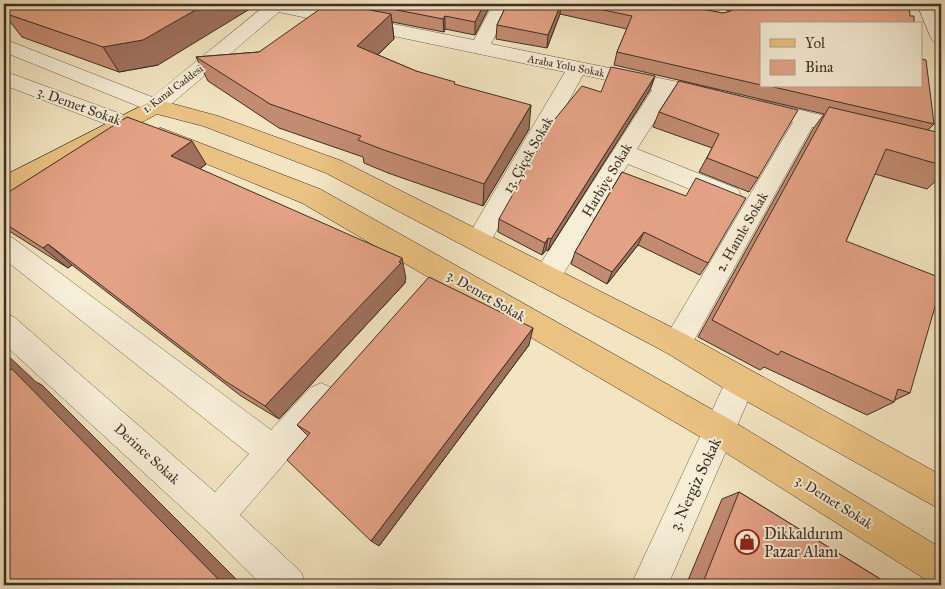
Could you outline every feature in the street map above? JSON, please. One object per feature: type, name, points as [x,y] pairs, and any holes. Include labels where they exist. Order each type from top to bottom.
[{"type":"main road","name":"1. Kanal Caddesi","points":[[4,187],[155,106]]},
{"type":"main road","name":"3. Demet Sokak","points":[[155,106],[210,121],[334,167],[677,344],[741,382],[941,493]]},
{"type":"main road","name":"3. Demet Sokak","points":[[124,123],[187,145],[311,196],[720,431],[941,568]]},
{"type":"street","points":[[479,49],[502,4]]},
{"type":"street","points":[[640,4],[718,11]]},
{"type":"street","points":[[926,4],[941,38]]},
{"type":"street","name":"Araba Yolu Sokak","points":[[277,5],[479,49],[667,85],[874,135]]},
{"type":"street","name":"1. Kanal Caddesi","points":[[155,106],[277,5]]},
{"type":"street","name":"3. Demet Sokak","points":[[4,45],[155,106]]},
{"type":"street","name":"13. Çiçek Sokak","points":[[478,241],[577,68]]},
{"type":"street","name":"3. Demet Sokak","points":[[4,78],[124,123]]},
{"type":"street","name":"Harbiye Sokak","points":[[548,277],[667,85]]},
{"type":"street","name":"2. Hamle Sokak","points":[[677,344],[806,118]]},
{"type":"street","points":[[623,154],[756,207]]},
{"type":"street","points":[[4,246],[273,452]]},
{"type":"street","points":[[418,290],[437,268]]},
{"type":"street","name":"Derince Sokak","points":[[4,326],[216,516],[288,585]]},
{"type":"street","points":[[216,516],[339,379]]},
{"type":"street","name":"3. Nergiz Sokak","points":[[648,585],[741,382]]},
{"type":"building","points":[[4,4],[206,4],[143,40],[103,47],[4,13]]},
{"type":"building","points":[[327,4],[339,4],[391,14],[357,46],[416,71],[455,82],[454,84],[531,105],[484,184],[384,150],[358,140],[361,136],[270,104],[196,57],[259,52]]},
{"type":"building","points":[[366,4],[484,4],[475,22],[445,16],[443,19]]},
{"type":"building","points":[[507,4],[561,4],[548,35],[497,25]]},
{"type":"building","points":[[575,4],[674,4],[723,13],[731,11],[735,4],[909,4],[910,16],[914,16],[914,22],[760,22],[760,85],[617,52],[632,16]]},
{"type":"building","points":[[922,59],[926,60],[934,124],[778,88],[922,88]]},
{"type":"building","points":[[611,67],[655,76],[551,239],[548,238],[545,243],[499,219],[555,119],[582,86],[601,92]]},
{"type":"building","points":[[679,81],[798,110],[758,178],[707,158],[719,134],[659,112]]},
{"type":"building","points":[[829,107],[941,133],[941,165],[886,149],[846,241],[941,278],[941,286],[910,393],[898,389],[894,402],[781,351],[778,355],[712,320]]},
{"type":"building","points":[[127,117],[192,141],[171,156],[402,258],[399,262],[401,263],[265,406],[225,381],[48,244],[43,248],[4,223],[4,195]]},
{"type":"building","points":[[622,172],[686,196],[696,178],[746,198],[708,263],[644,232],[612,272],[575,252]]},
{"type":"building","points":[[429,277],[533,328],[371,541],[287,460],[310,433],[297,425]]},
{"type":"building","points":[[4,365],[9,370],[12,369],[224,585],[4,585]]},
{"type":"building","name":"Dikkaldırım Pazar Alanı","points":[[739,492],[890,585],[702,585]]},
{"type":"place","name":"Dikkaldırım Pazar Alanı","points":[[747,542]]}]
